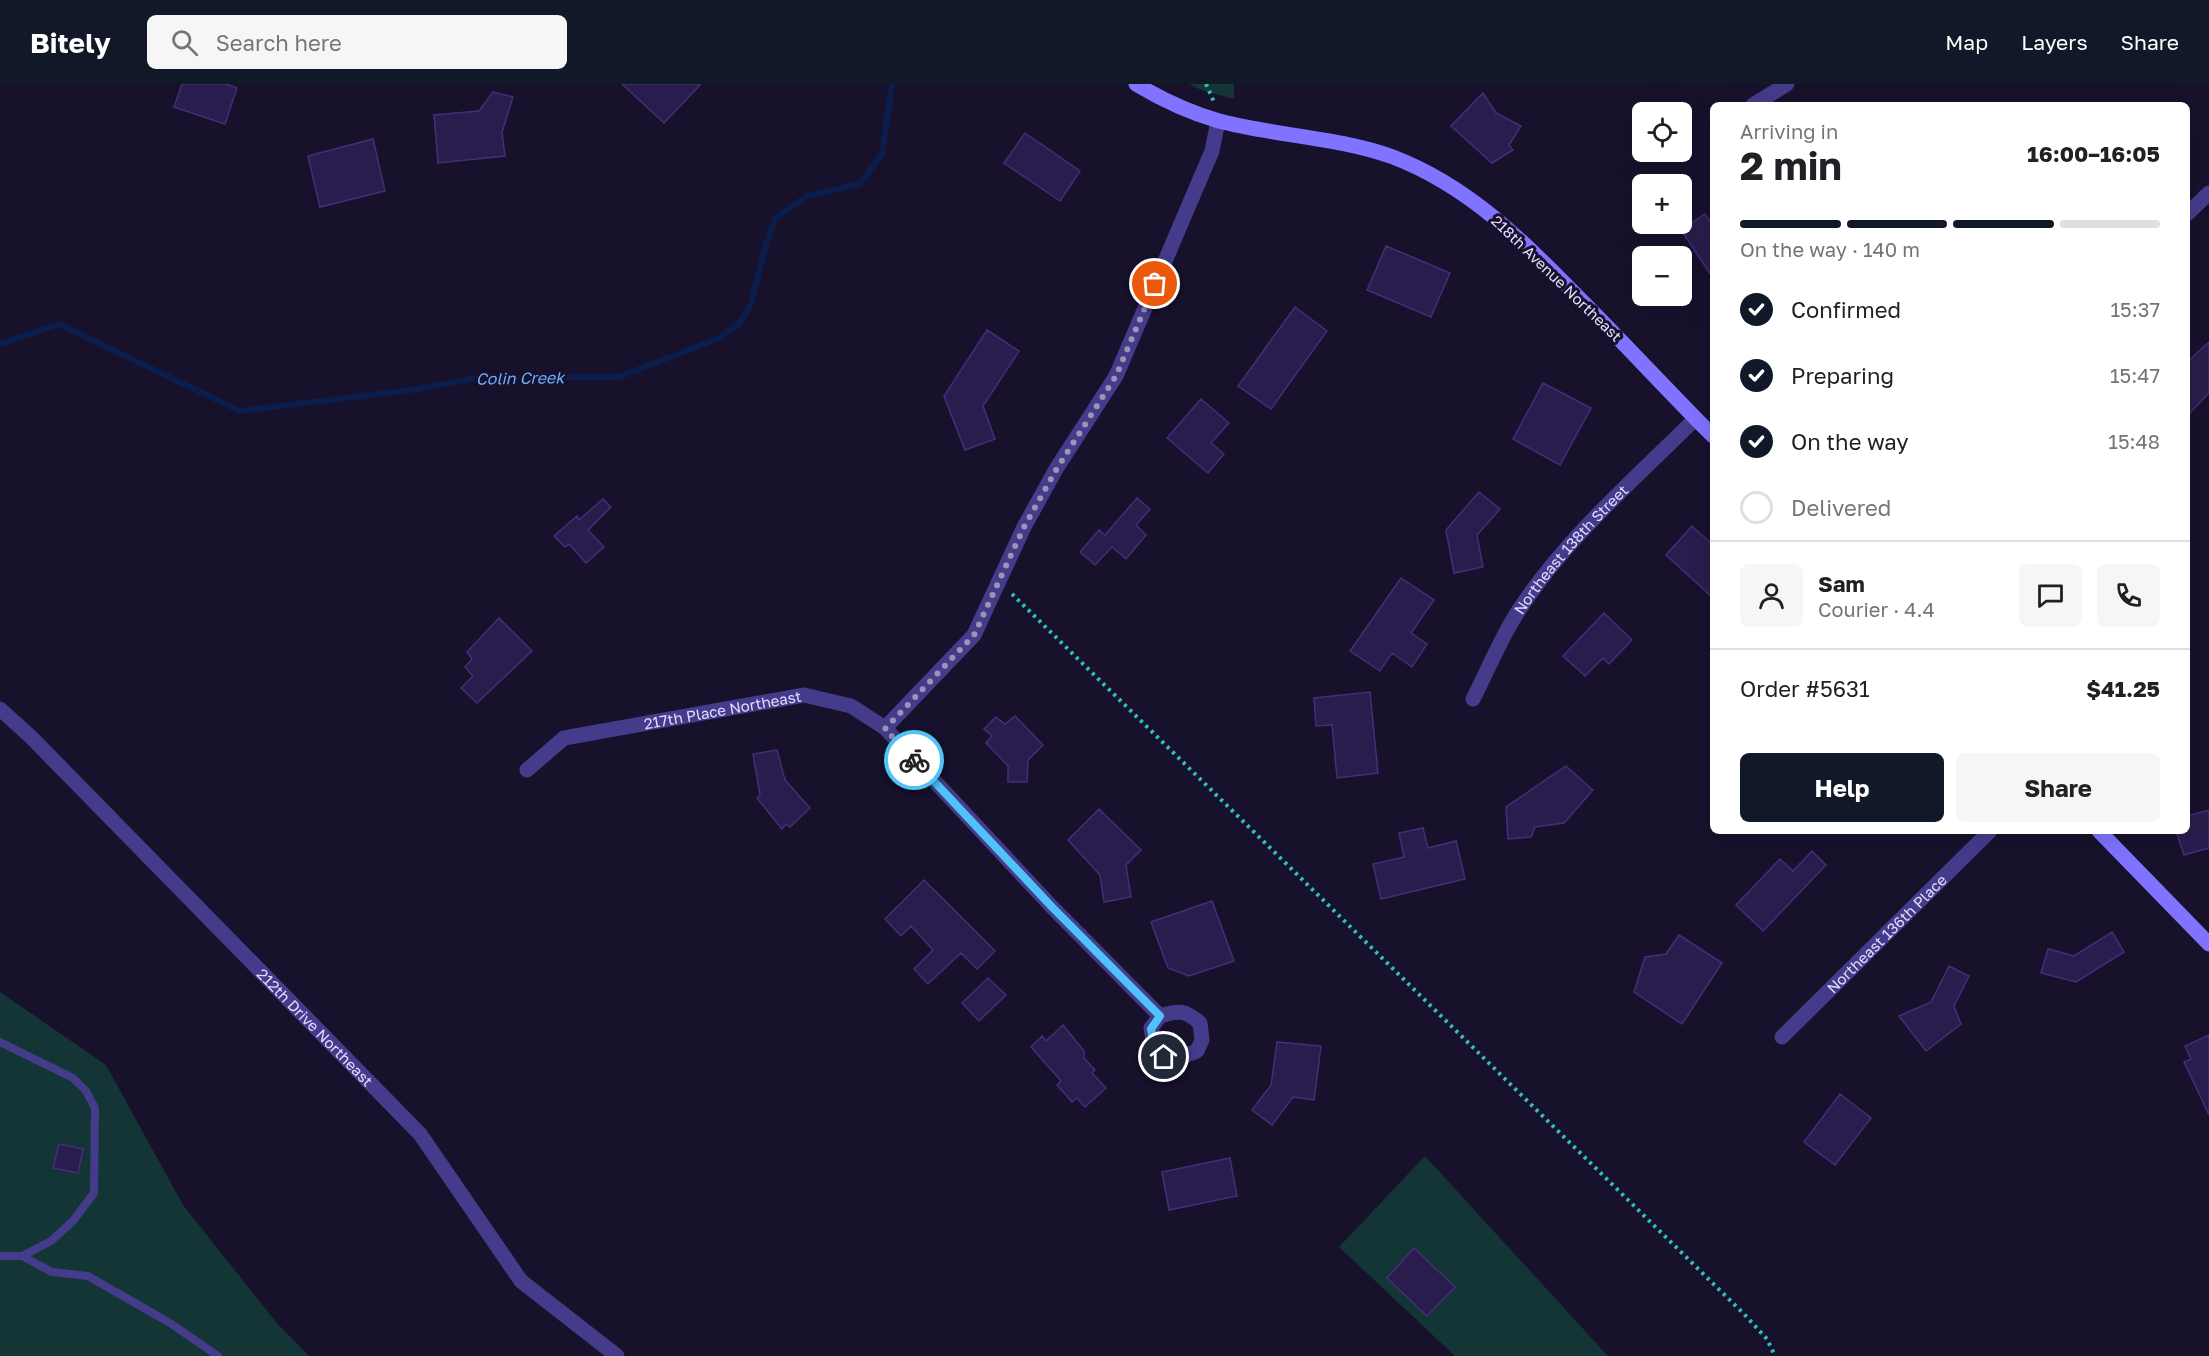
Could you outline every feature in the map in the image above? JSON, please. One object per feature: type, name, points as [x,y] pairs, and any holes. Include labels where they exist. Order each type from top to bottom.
[{"type":"street","name":"218th Avenue Northeast","points":[[1136,84],[1153,94],[1218,121],[1346,144],[1392,157],[1428,172],[1457,189],[1492,215],[1531,249],[1710,433]]},
{"type":"street","points":[[1759,102],[1787,84]]},
{"type":"street","points":[[885,729],[974,635],[1024,527],[1056,470],[1116,376],[1212,151],[1218,121]]},
{"type":"street","points":[[2190,211],[2209,193]]},
{"type":"street","name":"Northeast 138th Street","points":[[1473,699],[1518,611],[1544,575],[1576,538],[1695,419]]},
{"type":"street","name":"217th Place Northeast","points":[[527,770],[564,738],[804,695],[851,706],[885,729],[1052,907],[1160,1016]]},
{"type":"street","name":"212th Drive Northeast","points":[[0,709],[420,1134],[521,1281],[617,1356]]},
{"type":"street","name":"Northeast 136th Place","points":[[1782,1037],[1987,834]]},
{"type":"street","points":[[2101,834],[2209,944]]},
{"type":"lane","points":[[0,1042],[73,1078],[86,1091],[95,1108],[94,1193],[73,1221],[51,1241],[22,1256],[0,1256]]},
{"type":"lane","points":[[22,1256],[52,1272],[88,1276],[170,1323],[218,1356]]},
{"type":"path","points":[[998,580],[1744,1314],[1767,1339],[1775,1356]]},
{"type":"green space","points":[[1189,84],[1234,84],[1234,99],[1201,90]]},
{"type":"green space","points":[[0,992],[106,1065],[183,1205],[276,1322],[309,1356],[0,1356]]},
{"type":"green space","points":[[1425,1156],[1608,1356],[1455,1356],[1339,1247]]},
{"type":"building","points":[[182,84],[226,84],[237,88],[225,124],[174,107]]},
{"type":"building","points":[[622,84],[701,84],[664,123]]},
{"type":"building","points":[[493,92],[513,97],[502,132],[505,156],[438,163],[434,115],[479,111]]},
{"type":"building","points":[[1483,93],[1496,113],[1521,126],[1509,145],[1513,150],[1492,163],[1451,126]]},
{"type":"building","points":[[1025,133],[1080,171],[1060,201],[1004,163]]},
{"type":"building","points":[[373,139],[385,191],[320,207],[308,156]]},
{"type":"building","points":[[1705,214],[1710,221],[1710,274],[1684,234],[1692,234],[1692,223]]},
{"type":"building","points":[[1386,246],[1450,273],[1431,317],[1367,290]]},
{"type":"building","points":[[1295,307],[1327,331],[1271,409],[1238,386]]},
{"type":"building","points":[[987,330],[1019,351],[983,406],[995,439],[965,450],[944,396]]},
{"type":"building","points":[[2209,342],[2209,393],[2190,413],[2190,359]]},
{"type":"building","points":[[1543,383],[1591,408],[1560,465],[1513,439]]},
{"type":"building","points":[[1201,399],[1229,423],[1211,443],[1224,454],[1208,473],[1167,438]]},
{"type":"building","points":[[1479,492],[1500,509],[1477,535],[1483,567],[1454,573],[1446,530]]},
{"type":"building","points":[[1137,498],[1150,509],[1136,525],[1146,535],[1126,559],[1112,547],[1095,565],[1080,552],[1099,530],[1105,535]]},
{"type":"building","points":[[603,499],[611,507],[588,530],[604,547],[586,563],[569,544],[565,547],[554,536],[577,516],[579,520]]},
{"type":"building","points":[[1692,526],[1710,542],[1710,595],[1666,555]]},
{"type":"building","points":[[1401,578],[1434,600],[1411,633],[1427,644],[1412,667],[1392,653],[1380,671],[1350,651]]},
{"type":"building","points":[[1604,613],[1632,640],[1609,664],[1603,658],[1585,676],[1563,656]]},
{"type":"building","points":[[499,618],[532,651],[477,703],[461,688],[473,676],[465,667],[472,659],[467,652]]},
{"type":"building","points":[[1370,692],[1378,773],[1337,778],[1332,725],[1316,726],[1314,698]]},
{"type":"building","points":[[1015,716],[1043,745],[1028,760],[1027,782],[1008,782],[1008,766],[986,743],[992,736],[984,729],[996,717],[1005,724]]},
{"type":"building","points":[[777,750],[785,780],[810,808],[790,827],[786,824],[782,829],[757,798],[760,795],[753,754]]},
{"type":"building","points":[[1566,766],[1593,790],[1564,823],[1535,827],[1531,837],[1508,839],[1506,807]]},
{"type":"building","points":[[1099,809],[1141,850],[1126,865],[1131,897],[1104,902],[1100,875],[1068,840]]},
{"type":"building","points":[[2209,810],[2209,848],[2184,855],[2177,834],[2190,834],[2190,815]]},
{"type":"building","points":[[1423,828],[1428,848],[1456,841],[1465,879],[1381,899],[1373,864],[1404,857],[1399,833]]},
{"type":"building","points":[[1812,851],[1826,865],[1763,931],[1736,905],[1780,859],[1793,871]]},
{"type":"building","points":[[924,880],[995,951],[977,969],[961,953],[928,984],[914,969],[933,950],[911,926],[901,936],[885,919]]},
{"type":"building","points":[[1212,901],[1234,961],[1189,976],[1168,968],[1151,922]]},
{"type":"building","points":[[2112,932],[2124,952],[2076,982],[2041,973],[2048,949],[2074,956]]},
{"type":"building","points":[[1679,935],[1722,963],[1682,1024],[1634,992],[1645,957],[1666,954]]},
{"type":"building","points":[[1949,966],[1969,976],[1954,1006],[1961,1024],[1926,1051],[1899,1016],[1931,1002]]},
{"type":"building","points":[[988,978],[1006,995],[979,1021],[962,1003]]},
{"type":"building","points":[[1063,1025],[1084,1051],[1084,1058],[1095,1070],[1092,1073],[1106,1088],[1085,1107],[1077,1098],[1072,1102],[1057,1085],[1061,1081],[1031,1047],[1042,1036],[1046,1041]]},
{"type":"building","points":[[2209,1035],[2209,1115],[2184,1062],[2191,1059],[2185,1046]]},
{"type":"building","points":[[1277,1042],[1321,1046],[1314,1100],[1293,1097],[1272,1125],[1252,1110],[1271,1085]]},
{"type":"building","points":[[1840,1094],[1871,1118],[1835,1165],[1804,1142]]},
{"type":"building","points":[[59,1144],[83,1149],[78,1173],[53,1168]]},
{"type":"building","points":[[1230,1158],[1237,1196],[1169,1210],[1162,1172]]},
{"type":"building","points":[[1414,1248],[1455,1287],[1427,1316],[1387,1278]]},
{"type":"waterway","name":"Colin Creek","points":[[0,344],[59,324],[240,411],[411,390],[477,378],[619,377],[719,338],[740,323],[751,304],[775,218],[807,196],[860,184],[882,154],[892,84]]},
{"type":"way so far","points":[[914,760],[885,729],[974,635],[1024,527],[1056,470],[1116,376],[1155,284]]},
{"type":"route","points":[[914,760],[1052,907],[1160,1016],[1151,1029],[1154,1046],[1164,1057]]}]
